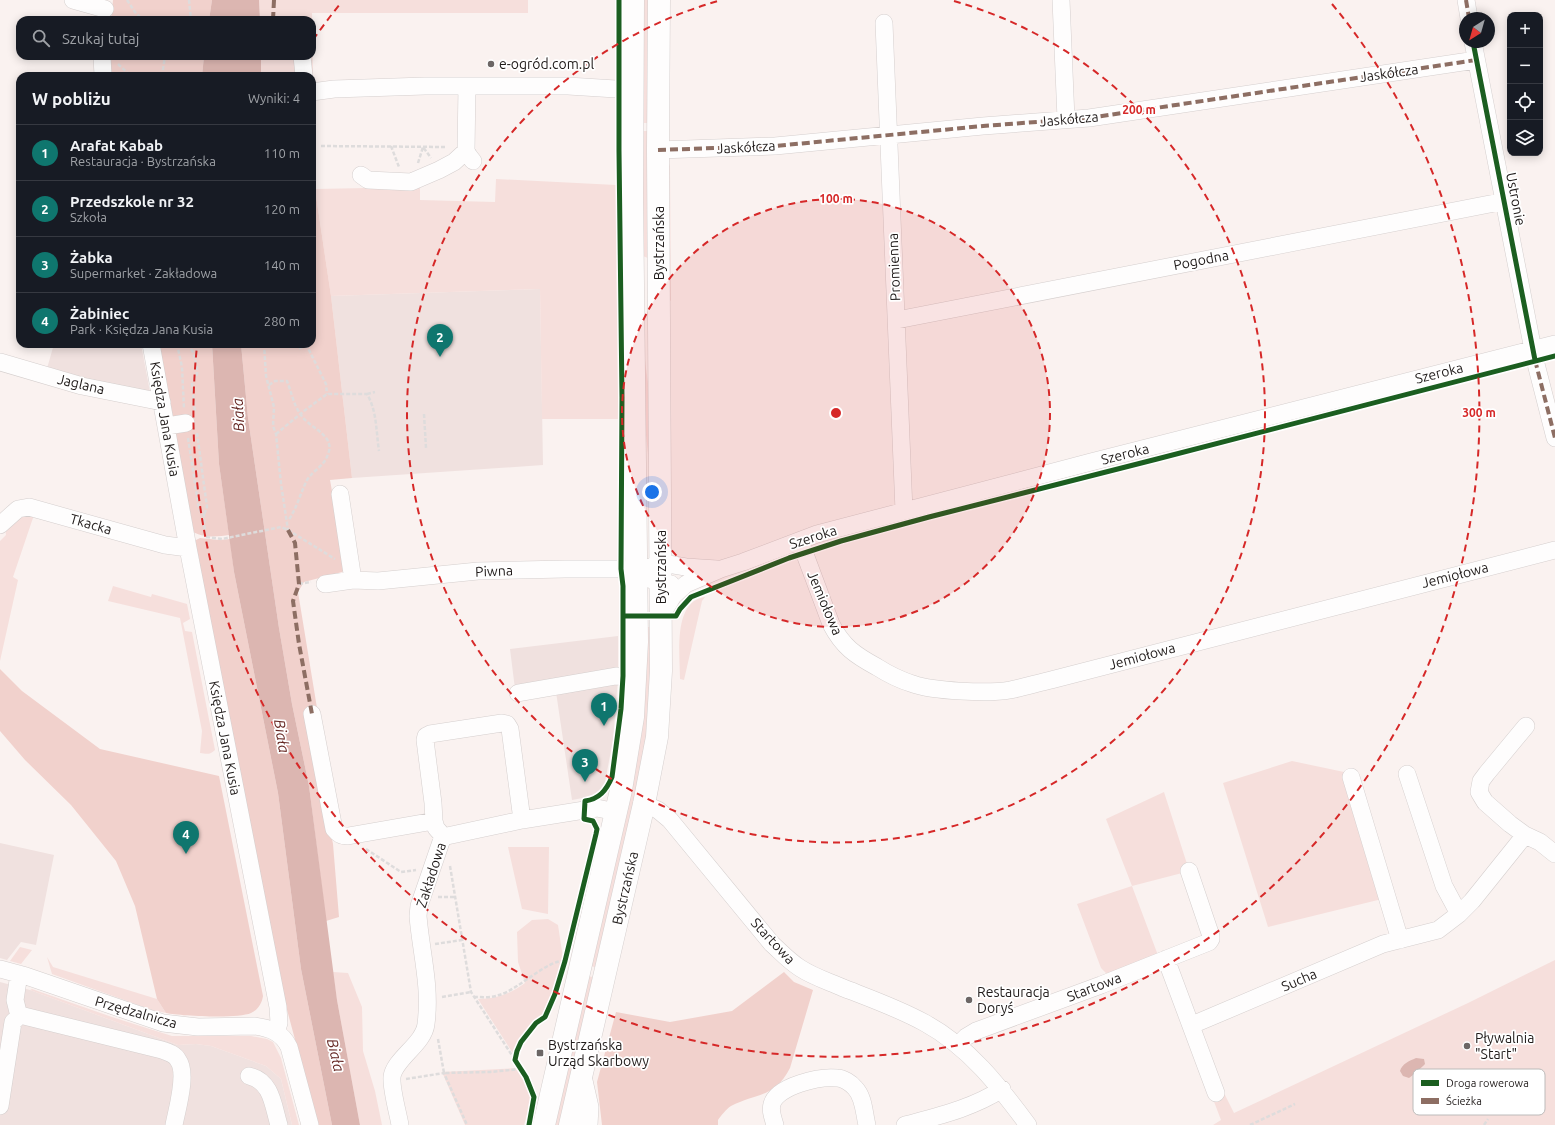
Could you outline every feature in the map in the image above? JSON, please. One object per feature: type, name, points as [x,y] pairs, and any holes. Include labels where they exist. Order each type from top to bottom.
[{"type":"main road","name":"Bystrzańska","points":[[544,1125],[616,812],[628,753],[633,717],[637,642],[633,262],[633,0]]},
{"type":"main road","name":"Bystrzańska","points":[[570,1125],[654,758],[662,671],[658,150],[659,0]]},
{"type":"main road","points":[[633,262],[659,266]]},
{"type":"street","points":[[73,0],[105,10]]},
{"type":"street","points":[[1061,0],[1066,119]]},
{"type":"street","points":[[1466,0],[1468,12]]},
{"type":"street","name":"Promienna","points":[[884,22],[904,511]]},
{"type":"street","name":"Ustronie","points":[[1474,48],[1533,349],[1555,438]]},
{"type":"street","points":[[104,72],[108,60]]},
{"type":"street","points":[[302,60],[304,72]]},
{"type":"street","name":"Jaskółcza","points":[[658,150],[775,146],[1097,117],[1476,60]]},
{"type":"street","points":[[316,91],[334,89],[466,86],[568,86],[632,90]]},
{"type":"street","points":[[361,175],[368,180],[411,182],[439,170],[468,153],[466,86]]},
{"type":"street","name":"Pogodna","points":[[897,320],[1505,201]]},
{"type":"street","name":"Szeroka","points":[[661,616],[673,596],[686,584],[721,569],[817,534],[1555,344]]},
{"type":"street","name":"Księdza Jana Kusia","points":[[152,348],[188,548],[278,1007],[279,1023],[276,1032]]},
{"type":"street","name":"Jaglana","points":[[0,362],[82,386],[162,402]]},
{"type":"street","points":[[167,426],[193,423]]},
{"type":"street","points":[[340,494],[353,580]]},
{"type":"street","name":"Tkacka","points":[[0,525],[18,509],[29,506],[165,545],[188,548]]},
{"type":"street","name":"Jemiołowa","points":[[800,541],[838,637],[853,653],[893,676],[914,685],[935,689],[979,691],[1008,690],[1051,680],[1555,550]]},
{"type":"street","name":"Szeroka","points":[[661,574],[686,567],[721,569]]},
{"type":"street","name":"Piwna","points":[[325,584],[353,580],[378,582],[478,571],[621,569],[636,573]]},
{"type":"street","points":[[636,573],[661,574]]},
{"type":"street","name":"Szeroka","points":[[661,574],[686,584]]},
{"type":"street","points":[[518,692],[616,676],[635,677]]},
{"type":"street","points":[[312,714],[334,828],[337,833],[342,836],[360,834],[434,821]]},
{"type":"street","points":[[443,836],[439,833],[434,821],[425,740],[426,736],[430,734],[502,723],[507,724],[510,729],[522,820]]},
{"type":"street","points":[[1526,726],[1481,781],[1479,792],[1485,802],[1510,824],[1525,835],[1540,842],[1555,854]]},
{"type":"street","points":[[1406,774],[1444,886],[1459,914]]},
{"type":"street","points":[[1351,777],[1400,940]]},
{"type":"street","name":"Startowa","points":[[644,804],[658,810],[670,820],[772,944],[794,964],[807,973],[916,1018],[958,1045],[1002,1089],[1028,1125]]},
{"type":"street","name":"Zakładowa","points":[[392,1081],[392,1076],[396,1067],[424,1033],[426,1026],[428,988],[418,916],[419,906],[443,836],[522,820],[596,808],[616,812]]},
{"type":"street","name":"Sucha","points":[[1199,1022],[1383,944],[1438,930],[1459,914],[1472,901],[1525,835]]},
{"type":"street","name":"Startowa","points":[[958,1045],[966,1037],[976,1032],[1166,959],[1211,939],[1189,871]]},
{"type":"street","points":[[1166,959],[1216,1093]]},
{"type":"street","name":"Przędzalnicza","points":[[0,969],[19,974],[163,1023],[198,1027],[254,1026],[263,1027],[276,1032]]},
{"type":"street","points":[[19,974],[15,1000],[19,1016]]},
{"type":"street","points":[[0,1106],[13,1022],[19,1016],[24,1016],[162,1050],[175,1056],[182,1066],[182,1078],[174,1125]]},
{"type":"street","points":[[276,1032],[286,1041],[289,1047],[310,1125]]},
{"type":"street","points":[[582,1070],[590,1107],[589,1125]]},
{"type":"street","points":[[249,1076],[255,1077],[264,1083],[269,1090],[279,1125]]},
{"type":"street","points":[[775,1125],[771,1111],[772,1103],[783,1091],[791,1086],[818,1079],[836,1077],[848,1082],[855,1087],[860,1094],[867,1125]]},
{"type":"street","points":[[392,1081],[400,1125]]},
{"type":"street","points":[[905,1125],[939,1116],[967,1106],[993,1095],[1002,1089]]},
{"type":"path","points":[[127,0],[138,16]]},
{"type":"path","points":[[189,0],[191,16]]},
{"type":"path","points":[[112,60],[127,72]]},
{"type":"path","points":[[163,72],[165,60]]},
{"type":"path","points":[[321,146],[391,146],[468,153]]},
{"type":"path","points":[[391,146],[405,182]]},
{"type":"path","points":[[178,348],[182,367],[182,394],[193,423],[207,507],[204,515],[206,537]]},
{"type":"path","points":[[190,348],[197,367],[197,374],[192,384],[192,474],[199,509],[204,515]]},
{"type":"path","points":[[264,348],[266,376],[274,407],[273,426],[276,434],[281,484],[285,513],[288,521],[288,530]]},
{"type":"path","points":[[308,348],[326,384],[327,394]]},
{"type":"path","points":[[269,384],[275,380],[287,381],[300,414],[325,436],[330,445],[330,450],[324,464],[308,478],[296,507],[288,521]]},
{"type":"path","points":[[276,434],[327,394],[367,394],[375,392]]},
{"type":"path","points":[[367,394],[372,402],[379,451]]},
{"type":"path","points":[[424,414],[426,448]]},
{"type":"path","points":[[201,536],[222,538],[281,527],[337,561]]},
{"type":"path","points":[[360,834],[366,848],[401,872],[420,869]]},
{"type":"path","points":[[449,862],[471,992],[522,1071]]},
{"type":"path","points":[[422,946],[462,940]]},
{"type":"path","points":[[473,997],[500,995],[514,988],[555,962],[565,961]]},
{"type":"path","points":[[427,1000],[471,992]]},
{"type":"path","points":[[438,1036],[444,1073],[467,1125]]},
{"type":"path","points":[[515,1060],[517,1051]]},
{"type":"path","points":[[392,1081],[444,1073],[522,1071]]},
{"type":"path","points":[[1250,1125],[1295,1104]]},
{"type":"path","points":[[1484,1125],[1488,1119]]},
{"type":"shaded area","points":[[113,0],[212,0],[210,16],[111,16]]},
{"type":"shaded area","points":[[259,0],[528,0],[528,13],[312,13],[312,16],[260,16]]},
{"type":"shaded area","points":[[643,0],[650,0],[649,123],[641,123]]},
{"type":"shaded area","points":[[109,60],[204,60],[202,72],[110,72]]},
{"type":"shaded area","points":[[261,60],[313,60],[313,72],[261,72]]},
{"type":"shaded area","points":[[641,131],[650,131],[650,259],[643,256]]},
{"type":"shaded area","points":[[670,164],[671,301],[669,300],[668,168]]},
{"type":"shaded area","points":[[496,179],[616,185],[619,419],[542,419],[540,289],[331,296],[316,189],[420,187],[420,200],[495,202]]},
{"type":"shaded area","points":[[316,196],[331,296],[352,478],[330,480],[346,569],[342,572],[304,582],[298,592],[317,708],[319,772],[333,844],[339,917],[326,921],[309,786],[292,704],[279,628],[248,418],[241,348],[316,348]]},
{"type":"shaded area","points":[[540,289],[543,465],[352,478],[331,296]]},
{"type":"shaded area","points":[[643,343],[645,343],[645,360],[650,399],[651,484],[644,415]]},
{"type":"shaded area","points":[[53,348],[142,348],[150,392],[46,372]]},
{"type":"shaded area","points":[[158,348],[212,348],[219,464],[229,535],[205,536],[192,531]]},
{"type":"shaded area","points":[[35,512],[13,577],[18,580],[0,661],[0,541],[6,535],[5,528],[19,515]]},
{"type":"shaded area","points":[[200,538],[219,540],[230,539],[234,572],[278,793],[301,969],[332,1125],[318,1125],[286,1006],[194,541]]},
{"type":"shaded area","points":[[113,586],[151,597],[152,594],[187,604],[190,619],[183,623],[185,631],[192,632],[215,750],[212,753],[200,753],[202,731],[180,618],[108,601]]},
{"type":"shaded area","points":[[705,597],[702,601],[684,680],[680,679],[679,648],[681,625],[684,614],[689,606],[696,600]]},
{"type":"shaded area","points":[[645,627],[653,627],[647,739],[598,968],[591,966]]},
{"type":"shaded area","points":[[618,636],[618,671],[515,689],[510,649]]},
{"type":"shaded area","points":[[0,669],[22,691],[100,749],[219,776],[263,996],[261,1004],[256,1010],[244,1015],[234,1016],[196,1016],[166,1013],[157,999],[135,906],[116,861],[71,805],[25,760],[0,731]]},
{"type":"shaded area","points":[[618,679],[613,740],[605,782],[600,790],[593,796],[572,800],[556,692]]},
{"type":"shaded area","points":[[1292,761],[1344,772],[1368,848],[1382,899],[1268,927],[1223,783]]},
{"type":"shaded area","points":[[1164,792],[1187,864],[1186,872],[1132,886],[1106,819]]},
{"type":"shaded area","points":[[0,843],[54,855],[36,945],[21,942],[7,960],[0,958]]},
{"type":"shaded area","points":[[508,847],[549,847],[548,914],[522,909]]},
{"type":"shaded area","points":[[1132,886],[1159,958],[1113,975],[1106,973],[1101,968],[1077,904]]},
{"type":"shaded area","points":[[548,919],[558,925],[563,958],[553,993],[544,1014],[536,1020],[521,1039],[517,1045],[514,1055],[478,999],[503,995],[525,983],[518,962],[517,932],[532,920]]},
{"type":"shaded area","points":[[20,947],[32,950],[21,964],[10,961]]},
{"type":"shaded area","points":[[47,957],[53,967],[157,999],[166,1013],[152,1010],[52,974]]},
{"type":"shaded area","name":"Pływalnia \"Start\"","points":[[1555,960],[1555,1125],[1213,1125],[1221,1120],[1213,1099],[1224,1093],[1234,1113],[1468,1003]]},
{"type":"shaded area","points":[[333,972],[348,973],[362,1007],[363,1051],[375,1091],[382,1125],[360,1125]]},
{"type":"shaded area","points":[[784,972],[794,982],[813,990],[790,1068],[778,1085],[771,1090],[731,1106],[718,1120],[718,1125],[602,1125],[597,1082],[616,1012],[670,1022],[732,1011]]},
{"type":"shaded area","points":[[589,976],[595,978],[561,1125],[554,1125]]},
{"type":"shaded area","points":[[0,982],[30,990],[178,1045],[196,1044],[211,1046],[266,1066],[281,1079],[292,1125],[0,1125]]},
{"type":"shaded area","points":[[32,989],[172,1036],[251,1036],[267,1039],[273,1042],[281,1058],[299,1125],[292,1125],[281,1079],[266,1066],[211,1046],[196,1044],[178,1045],[30,990]]},
{"type":"shaded area","points":[[518,1068],[527,1084],[530,1096],[529,1107],[524,1125],[465,1125],[442,1072]]},
{"type":"water","points":[[212,0],[259,0],[260,16],[210,16]]},
{"type":"water","points":[[204,60],[261,60],[261,72],[202,72]]},
{"type":"water","name":"Biała","points":[[212,348],[241,348],[248,418],[279,628],[292,704],[309,786],[337,1000],[360,1125],[332,1125],[301,969],[278,793],[234,572],[219,464]]},
{"type":"water","points":[[1416,1058],[1424,1059],[1425,1064],[1419,1069],[1413,1069],[1413,1074],[1409,1078],[1403,1076],[1400,1071],[1402,1066]]},
{"type":"marked path","points":[[273,16],[274,0]]},
{"type":"marked path","points":[[1466,0],[1468,12]]},
{"type":"marked path","points":[[658,150],[775,146],[983,126],[1089,118],[1476,60]]},
{"type":"marked path","points":[[1535,360],[1555,438]]},
{"type":"marked path","points":[[288,530],[295,543],[299,584],[293,601],[299,644],[312,714]]},
{"type":"cycle path","points":[[529,1125],[534,1097],[526,1077],[515,1060],[521,1042],[536,1023],[545,1017],[555,994],[565,961],[597,829],[593,821],[584,819],[585,801],[602,794],[612,777],[621,709],[623,676],[623,586],[621,569],[622,397],[619,0]]},
{"type":"cycle path","points":[[1474,48],[1535,360]]},
{"type":"cycle path","points":[[623,616],[676,616],[691,597],[789,558],[841,541],[1555,356]]},
{"type":"place","name":"e-ogród.com.pl","points":[[491,64]]},
{"type":"place","name":"Przedszkole nr 32","points":[[440,357]]},
{"type":"place","name":"Arafat Kabab","points":[[604,726]]},
{"type":"place","name":"Żabka","points":[[585,782]]},
{"type":"place","name":"Żabiniec","points":[[186,854]]},
{"type":"place","name":"Restauracja Doryś","points":[[969,1000]]},
{"type":"place","name":"Pływalnia \"Start\"","points":[[1467,1046]]},
{"type":"place","name":"Bystrzańska Urząd Skarbowy","points":[[540,1053]]}]
